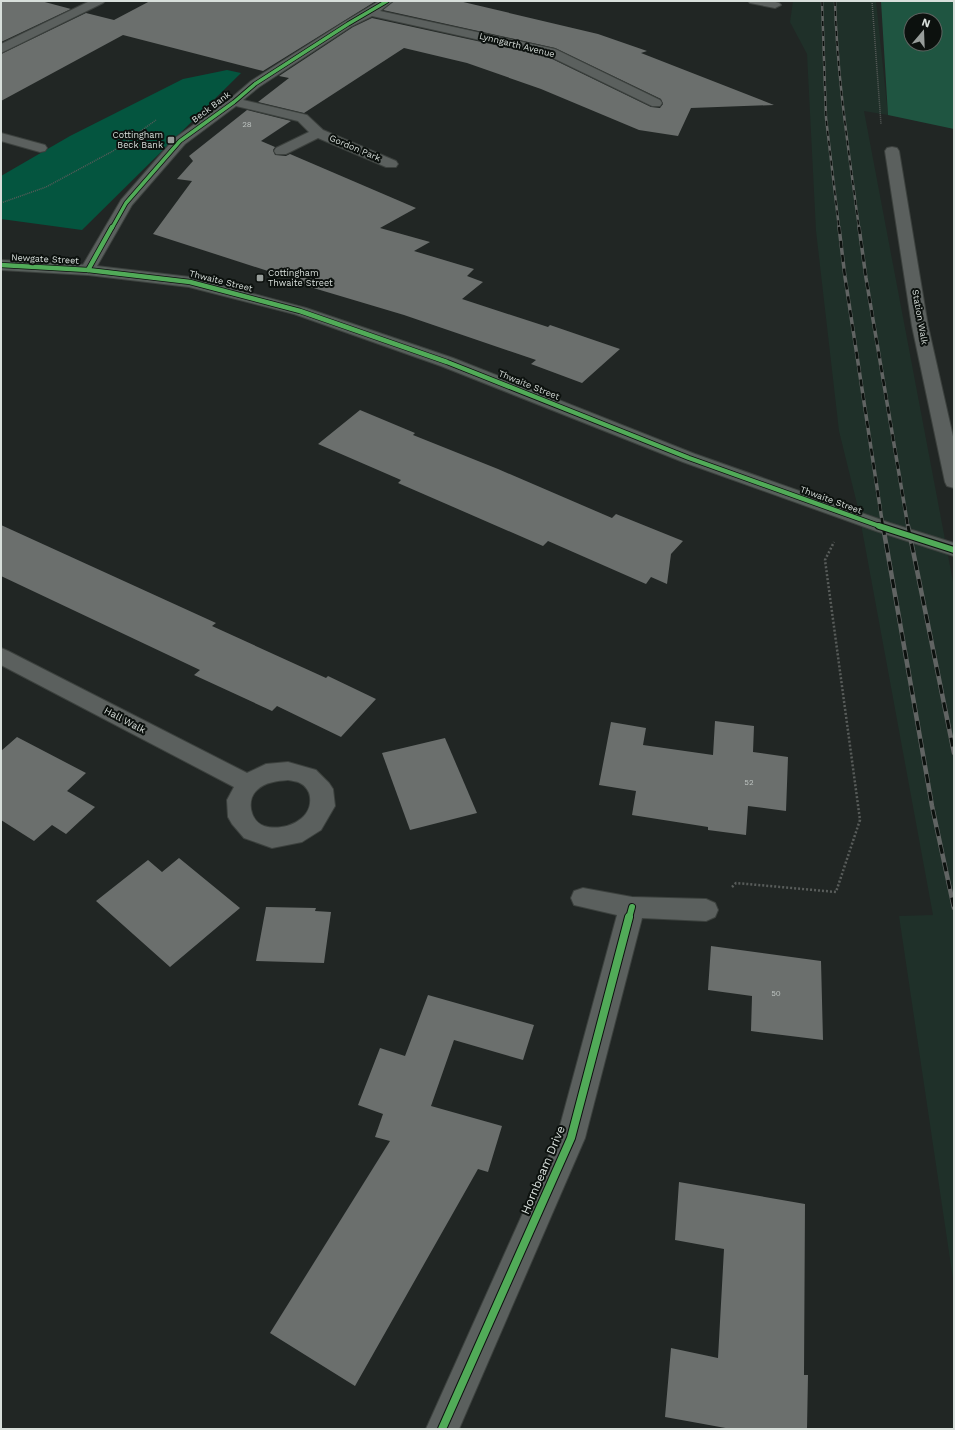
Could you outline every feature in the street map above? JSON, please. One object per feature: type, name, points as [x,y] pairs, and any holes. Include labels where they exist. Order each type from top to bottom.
[{"type":"main road","name":"Newgate Street","points":[[1,265],[88,270]]},
{"type":"main road","name":"Thwaite Street","points":[[88,270],[190,282],[300,311],[447,362],[689,458],[847,515],[954,550]]},
{"type":"street","points":[[1,49],[99,1]]},
{"type":"street","name":"Beck Bank","points":[[88,270],[126,203],[180,141],[234,102],[255,84],[348,24],[387,1]]},
{"type":"street","points":[[754,1],[775,5]]},
{"type":"street","name":"Lynngarth Avenue","points":[[370,12],[551,52],[656,103]]},
{"type":"street","name":"Gordon Park","points":[[234,102],[302,118],[318,133],[391,164]]},
{"type":"street","name":"Gordon Park","points":[[281,151],[318,133]]},
{"type":"street","points":[[1,137],[40,148]]},
{"type":"street","name":"Station Walk","points":[[892,151],[920,326],[954,482]]},
{"type":"street","name":"Hall Walk","points":[[1,656],[248,784]]},
{"type":"street","points":[[583,898],[632,907],[706,910]]},
{"type":"street","name":"Hornbeam Drive","points":[[442,1429],[570,1138],[632,907]]},
{"type":"path","points":[[1,203],[46,187],[113,151],[160,118]]},
{"type":"path","points":[[706,910],[736,883],[836,892],[860,820],[825,560],[847,515]]},
{"type":"shaded area","points":[[793,1],[876,1],[888,115],[864,111],[954,587],[954,1286],[899,916],[933,915],[858,508],[839,431],[816,231],[807,54],[790,22]]},
{"type":"green space","points":[[881,1],[954,1],[954,129],[888,115]]},
{"type":"green space","points":[[227,70],[241,73],[82,230],[1,219],[1,176],[70,136],[183,79]]},
{"type":"building","points":[[1,1],[41,1],[71,9],[1,42]]},
{"type":"building","points":[[150,1],[376,1],[263,71],[123,35],[1,101],[1,54],[86,13],[114,20]]},
{"type":"building","points":[[394,1],[459,1],[598,34],[647,51],[641,53],[774,105],[691,108],[678,136],[639,130],[541,89],[467,63],[404,48],[304,113],[258,102],[289,78],[279,76],[353,27],[372,18],[546,56],[651,107],[660,108],[663,104],[661,99],[555,48],[383,10]]},
{"type":"building","points":[[247,110],[291,121],[261,141],[275,147],[273,150],[275,155],[286,156],[290,154],[416,208],[380,228],[430,242],[414,251],[474,269],[467,276],[483,282],[462,299],[548,327],[550,325],[620,349],[582,383],[531,364],[536,360],[404,315],[300,284],[302,282],[153,234],[192,181],[177,179],[193,161],[189,156]]},
{"type":"building","points":[[360,410],[415,433],[413,435],[498,469],[612,518],[616,514],[683,541],[671,554],[667,584],[651,577],[646,584],[548,541],[543,546],[398,483],[401,480],[318,444]]},
{"type":"building","points":[[1,525],[216,623],[212,626],[326,678],[328,676],[376,699],[341,737],[277,706],[272,711],[194,675],[200,670],[1,576]]},
{"type":"building","points":[[715,721],[754,726],[753,752],[788,757],[786,811],[748,806],[746,835],[708,830],[708,827],[632,815],[636,791],[599,785],[611,722],[646,728],[643,745],[713,755]]},
{"type":"building","points":[[17,737],[86,773],[67,791],[95,807],[66,834],[52,825],[34,841],[1,820],[1,751]]},
{"type":"building","points":[[445,738],[477,813],[410,830],[382,753]]},
{"type":"building","points":[[179,858],[240,908],[170,967],[96,901],[148,860],[162,872]]},
{"type":"building","points":[[266,907],[316,908],[315,911],[331,912],[324,963],[256,961]]},
{"type":"building","points":[[711,946],[821,961],[823,1040],[751,1031],[752,996],[708,990]]},
{"type":"building","points":[[428,995],[534,1025],[523,1060],[454,1040],[431,1106],[502,1126],[488,1172],[478,1169],[355,1386],[270,1333],[390,1141],[375,1137],[383,1114],[358,1105],[380,1048],[405,1056]]},
{"type":"building","points":[[679,1182],[805,1204],[804,1375],[808,1375],[807,1429],[731,1429],[665,1417],[671,1348],[718,1358],[724,1249],[675,1240]]},
{"type":"railway","points":[[822,1],[826,118],[839,228]]},
{"type":"railway","points":[[835,1],[838,58],[859,228]]},
{"type":"railway","points":[[839,227],[845,277],[883,527]]},
{"type":"railway","points":[[859,227],[866,278],[908,527]]},
{"type":"railway","points":[[883,526],[932,806],[954,908]]},
{"type":"railway","points":[[908,526],[954,753]]},
{"type":"cycle path","points":[[88,270],[126,203],[180,141],[234,102],[255,84],[348,24],[387,1]]},
{"type":"cycle path","points":[[1,265],[88,270],[190,282],[300,311],[447,362],[689,458],[883,527],[954,550]]},
{"type":"cycle path","points":[[442,1429],[571,1138],[632,907]]},
{"type":"place","name":"Cottingham Beck Bank","points":[[171,140]]},
{"type":"place","name":"Cottingham Thwaite Street","points":[[260,278]]}]
